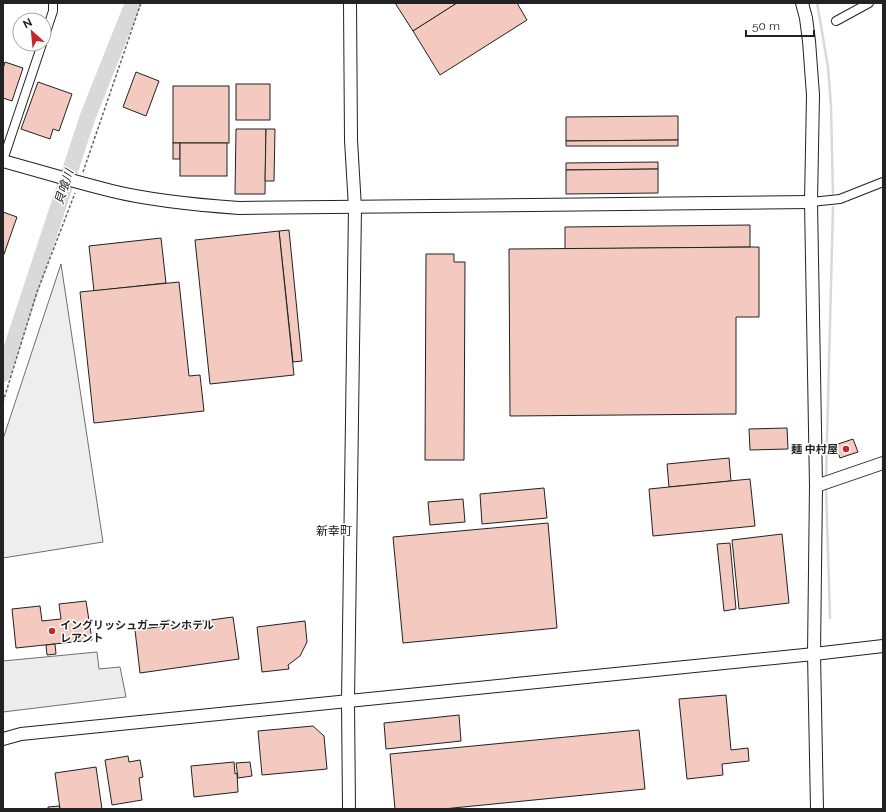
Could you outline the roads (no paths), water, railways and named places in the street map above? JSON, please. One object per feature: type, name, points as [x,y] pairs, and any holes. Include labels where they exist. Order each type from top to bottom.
[{"type":"street","points":[[52,14],[54,3]]},
{"type":"street","points":[[349,809],[348,701],[355,208],[351,140],[350,3]]},
{"type":"street","points":[[802,3],[809,41],[813,95],[811,202],[816,486],[814,654],[817,809]]},
{"type":"street","points":[[836,21],[869,3]]},
{"type":"street","points":[[39,52],[3,160],[77,182],[138,196],[193,205],[239,208],[355,208],[811,202],[840,199],[883,182]]},
{"type":"street","points":[[816,486],[883,463]]},
{"type":"street","points":[[3,739],[21,734],[883,646]]},
{"type":"waterway","name":"貝喰川","points":[[3,374],[88,116],[133,3]]},
{"type":"waterway","points":[[817,3],[828,67],[831,106],[833,197]]},
{"type":"waterway","points":[[826,479],[833,207]]},
{"type":"waterway","points":[[826,486],[830,618]]},
{"type":"place","name":"麺 中村屋","points":[[846,449]]},
{"type":"place","name":"イングリッシュガーデンホテル レアント","points":[[52,631]]},
{"type":"district","name":"新幸町","points":[[334,531]]}]
